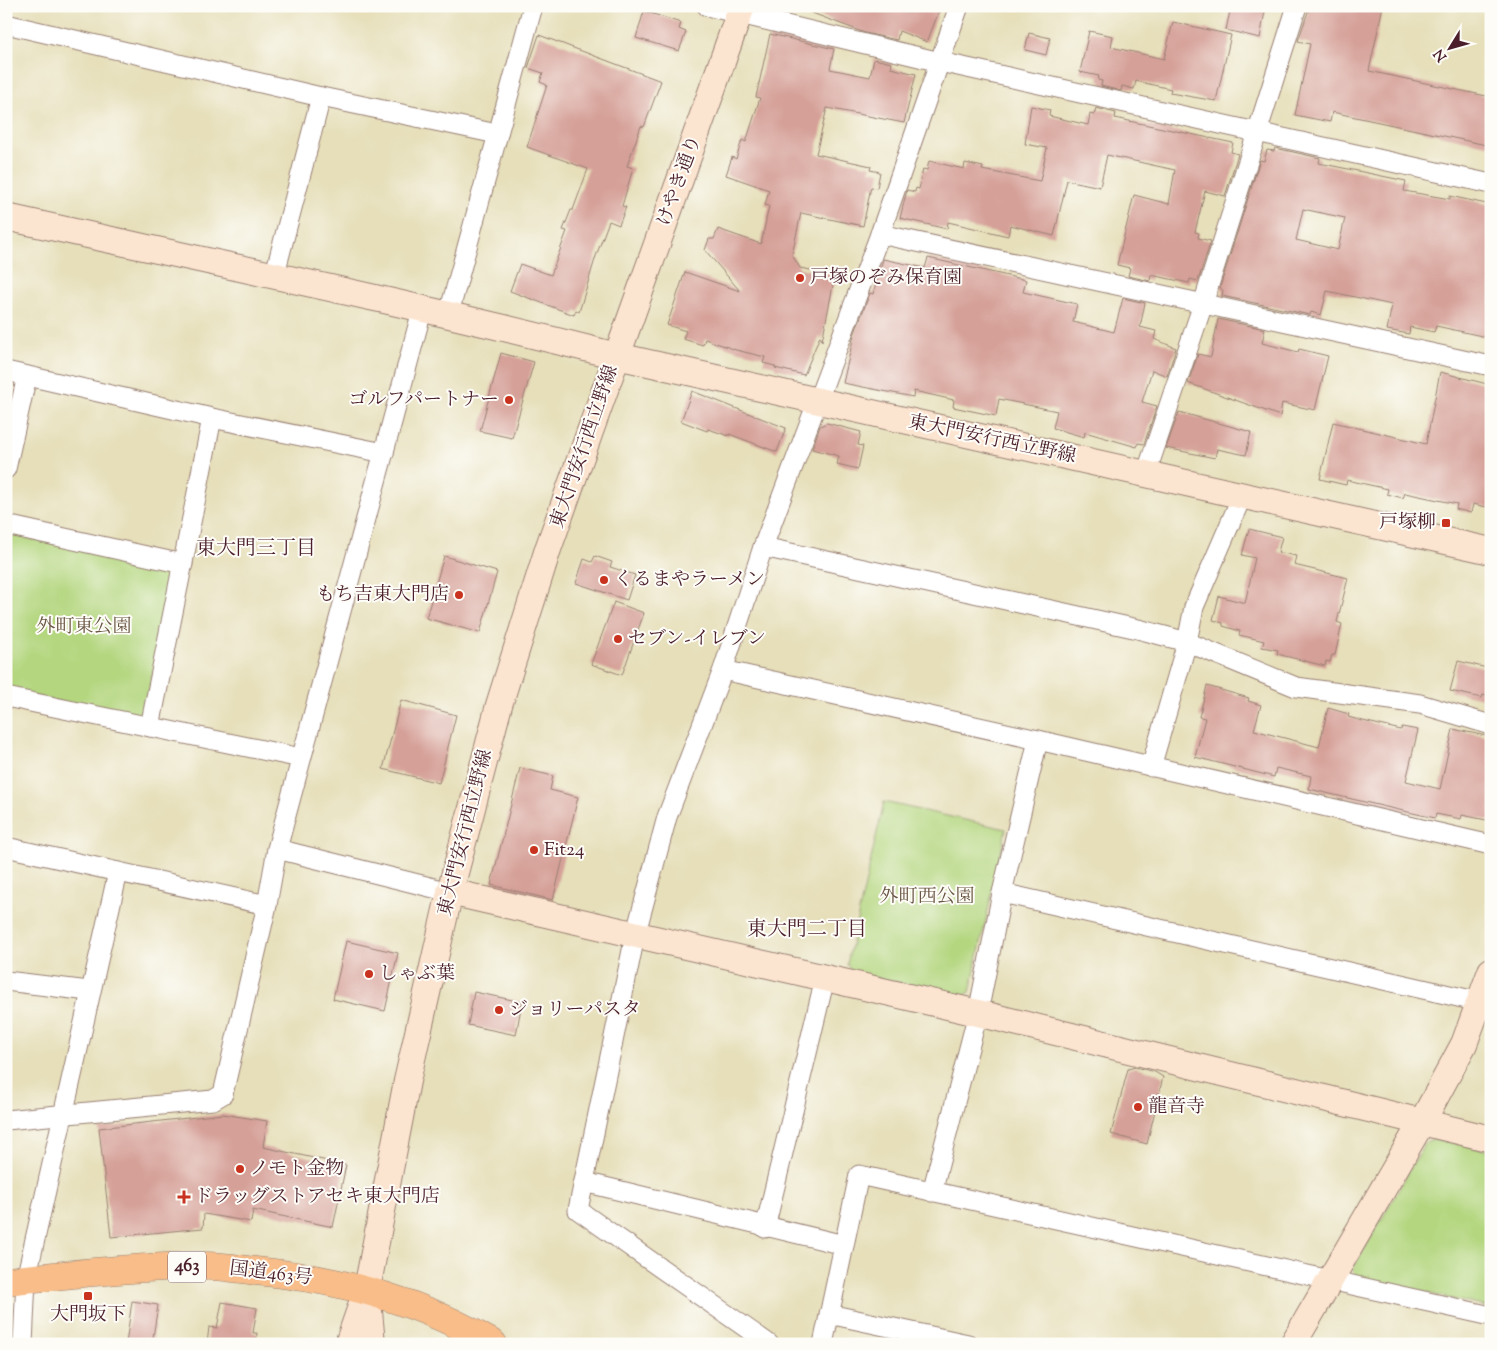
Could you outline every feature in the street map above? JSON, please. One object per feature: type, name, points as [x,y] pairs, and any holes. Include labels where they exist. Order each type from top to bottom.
[{"type":"highway","name":"国道463号","points":[[16,1280],[125,1269],[209,1266],[293,1275],[367,1289],[417,1306],[470,1330],[493,1344]]},
{"type":"street","points":[[449,314],[533,6]]},
{"type":"street","points":[[707,6],[741,11],[940,62],[1491,184]]},
{"type":"street","points":[[769,1344],[578,1210],[635,936],[667,817],[723,670],[763,547],[880,234],[959,6]]},
{"type":"street","points":[[1146,474],[1297,6]]},
{"type":"street","name":"けやき通り","points":[[616,356],[741,11]]},
{"type":"street","points":[[6,24],[321,97],[497,134]]},
{"type":"street","points":[[274,277],[321,97]]},
{"type":"street","points":[[6,216],[274,277],[423,307],[616,356]]},
{"type":"street","points":[[880,234],[1491,366]]},
{"type":"street","points":[[6,1120],[213,1100],[222,1094],[266,905],[277,849],[423,307]]},
{"type":"street","name":"東大門安行西立野線","points":[[367,1289],[407,1081],[450,892],[499,704],[548,549],[616,356],[1491,552]]},
{"type":"street","points":[[6,372],[212,418],[384,452]]},
{"type":"street","points":[[6,469],[27,376]]},
{"type":"street","points":[[150,727],[212,418]]},
{"type":"street","points":[[1151,766],[1187,642],[1194,606],[1242,496]]},
{"type":"street","points":[[6,525],[183,564]]},
{"type":"street","points":[[763,547],[1138,629],[1187,642],[1296,687],[1420,704],[1491,725]]},
{"type":"street","points":[[723,670],[1038,740],[1491,845]]},
{"type":"street","points":[[6,697],[301,758]]},
{"type":"street","points":[[932,1192],[978,1013],[1002,894],[1038,740]]},
{"type":"street","points":[[6,847],[266,905]]},
{"type":"street","points":[[277,849],[635,936],[978,1013],[1491,1139]]},
{"type":"street","points":[[23,1344],[16,1280],[63,1115],[89,990],[118,872]]},
{"type":"street","points":[[1002,894],[1480,1002]]},
{"type":"street","points":[[1293,1344],[1422,1122],[1464,1044],[1491,971]]},
{"type":"street","points":[[765,1228],[825,978]]},
{"type":"street","points":[[6,980],[89,990]]},
{"type":"street","points":[[824,1344],[859,1175],[1491,1316]]},
{"type":"street","points":[[584,1182],[765,1228],[844,1245]]},
{"type":"street","points":[[348,1344],[367,1289]]},
{"type":"street","points":[[367,1289],[372,1344]]},
{"type":"street","points":[[830,1314],[968,1344]]},
{"type":"green space","name":"外町東公園","points":[[6,534],[172,567],[175,572],[144,713],[135,719],[6,690]]},
{"type":"green space","name":"外町西公園","points":[[884,802],[1006,829],[970,992],[961,997],[852,972],[847,964]]},
{"type":"green space","points":[[1433,1139],[1491,1151],[1491,1308],[1357,1277],[1353,1269],[1426,1142]]},
{"type":"building","points":[[800,6],[941,6],[927,42],[899,31],[897,40],[865,33],[799,8]]},
{"type":"building","points":[[1231,6],[1266,6],[1260,38],[1226,30]]},
{"type":"building","points":[[1310,6],[1383,6],[1369,71],[1491,97],[1491,146],[1332,112],[1330,122],[1295,115],[1310,44],[1298,41]]},
{"type":"building","points":[[644,11],[681,23],[679,29],[686,32],[679,51],[636,38]]},
{"type":"building","points":[[1173,22],[1231,35],[1216,101],[1170,93],[1171,89],[1136,81],[1134,89],[1122,86],[1121,91],[1101,86],[1102,81],[1098,80],[1099,76],[1080,72],[1089,31],[1113,36],[1111,47],[1164,59]]},
{"type":"building","points":[[1029,33],[1050,38],[1046,55],[1025,50]]},
{"type":"building","points":[[770,34],[834,49],[830,69],[870,77],[874,59],[892,63],[891,68],[916,74],[904,123],[827,108],[816,154],[871,166],[870,170],[880,172],[877,188],[871,187],[863,226],[801,213],[792,255],[800,268],[835,275],[822,341],[820,336],[804,375],[763,363],[765,357],[736,350],[705,339],[703,345],[683,339],[686,331],[667,325],[685,272],[740,291],[705,250],[709,239],[714,239],[718,229],[761,244],[769,206],[765,205],[769,190],[726,175],[732,157],[736,159],[742,140],[746,142],[760,98],[756,97]]},
{"type":"building","points":[[539,35],[661,81],[644,127],[641,126],[627,166],[633,168],[622,206],[626,207],[619,225],[609,221],[579,312],[576,310],[574,315],[510,291],[520,264],[551,275],[567,231],[563,230],[571,210],[573,210],[588,169],[527,147],[547,85],[540,82],[543,73],[528,68]]},
{"type":"building","points":[[1031,106],[1050,110],[1049,116],[1088,125],[1090,114],[1094,115],[1096,108],[1116,113],[1115,118],[1233,143],[1231,152],[1238,154],[1225,196],[1205,191],[1195,232],[1199,233],[1198,238],[1211,241],[1198,281],[1190,279],[1189,283],[1151,275],[1150,281],[1128,276],[1130,268],[1117,265],[1134,195],[1169,204],[1175,170],[1107,155],[1100,187],[1067,180],[1054,236],[1010,225],[1008,236],[948,222],[947,229],[900,218],[907,190],[915,192],[916,188],[919,189],[923,169],[927,170],[929,161],[964,169],[965,163],[983,167],[982,170],[1040,181],[1047,148],[1025,144]]},
{"type":"building","points":[[1275,148],[1320,158],[1319,163],[1406,181],[1404,191],[1450,199],[1450,196],[1491,205],[1491,338],[1436,326],[1434,332],[1410,327],[1409,334],[1387,330],[1392,305],[1327,291],[1321,315],[1311,312],[1310,315],[1222,296],[1223,291],[1220,287],[1260,160],[1264,161],[1267,150],[1274,151]],"holes":[[[1303,209],[1345,218],[1338,250],[1296,240]]]},
{"type":"building","points":[[928,258],[1026,280],[1023,292],[1077,304],[1073,322],[1114,332],[1123,298],[1145,303],[1140,327],[1156,331],[1154,339],[1176,348],[1167,376],[1152,370],[1142,402],[1157,406],[1144,444],[1138,443],[1137,447],[1085,432],[1084,437],[1053,428],[1057,411],[999,399],[996,416],[953,407],[954,400],[914,391],[913,397],[843,383],[854,335],[870,293],[873,294],[883,259],[925,268]]},
{"type":"building","points":[[1218,319],[1265,329],[1262,343],[1298,352],[1299,349],[1328,356],[1315,410],[1282,403],[1280,416],[1188,383],[1198,354],[1211,357]]},
{"type":"building","points":[[501,353],[534,362],[512,438],[480,431]]},
{"type":"building","points":[[1440,372],[1491,385],[1491,508],[1473,504],[1471,513],[1456,509],[1457,504],[1405,493],[1403,498],[1387,494],[1388,489],[1347,480],[1346,485],[1320,479],[1333,422],[1426,444]]},
{"type":"building","points":[[692,391],[786,428],[777,452],[729,434],[729,436],[708,429],[707,431],[681,421]]},
{"type":"building","points":[[1179,412],[1251,432],[1246,455],[1217,449],[1215,458],[1166,448]]},
{"type":"building","points":[[827,423],[861,432],[858,445],[863,446],[858,469],[837,464],[839,456],[812,449],[820,426]]},
{"type":"building","points":[[1249,529],[1282,537],[1278,552],[1296,556],[1294,565],[1348,578],[1337,622],[1342,624],[1335,655],[1332,655],[1330,662],[1326,661],[1325,666],[1277,654],[1278,650],[1262,647],[1264,641],[1239,635],[1240,631],[1223,626],[1223,623],[1213,620],[1219,596],[1245,603],[1255,558],[1242,555]]},
{"type":"building","points":[[444,556],[497,572],[480,633],[426,618]]},
{"type":"building","points":[[595,556],[612,562],[610,567],[635,575],[627,600],[576,583],[584,559],[592,562]]},
{"type":"building","name":"セブン-イレブン","points":[[614,602],[644,613],[622,675],[591,664]]},
{"type":"building","points":[[1458,661],[1491,669],[1491,697],[1483,695],[1482,698],[1450,691]]},
{"type":"building","points":[[1207,686],[1249,698],[1248,701],[1261,705],[1254,730],[1319,747],[1328,708],[1349,714],[1348,717],[1363,721],[1401,730],[1402,727],[1418,730],[1406,781],[1440,789],[1453,729],[1491,737],[1491,821],[1462,815],[1461,819],[1436,814],[1435,818],[1309,789],[1311,776],[1276,768],[1274,777],[1195,757],[1205,718],[1199,717]]},
{"type":"building","points":[[401,700],[456,715],[439,783],[383,769]]},
{"type":"building","points":[[520,768],[553,776],[550,790],[578,797],[553,900],[491,885]]},
{"type":"building","points":[[346,941],[398,953],[385,1011],[333,999]]},
{"type":"building","points":[[474,992],[522,1002],[516,1035],[468,1025]]},
{"type":"building","points":[[1135,1067],[1155,1072],[1163,1077],[1147,1144],[1111,1134],[1128,1069]]},
{"type":"building","points":[[223,1114],[267,1121],[263,1147],[346,1165],[333,1227],[253,1210],[251,1222],[204,1214],[203,1228],[111,1237],[99,1128]]},
{"type":"building","points":[[132,1301],[158,1305],[152,1344],[126,1344]]},
{"type":"building","points":[[222,1302],[257,1308],[253,1333],[257,1333],[256,1344],[207,1344],[209,1327],[217,1328]]},
{"type":"place","name":"戸塚のぞみ保育園","points":[[800,278]]},
{"type":"place","name":"ゴルフパートナー","points":[[509,400]]},
{"type":"place","name":"戸塚柳","points":[[1446,523]]},
{"type":"place","name":"くるまやラーメン","points":[[604,580]]},
{"type":"place","name":"もち吉東大門店","points":[[459,595]]},
{"type":"place","name":"セブン-イレブン","points":[[618,639]]},
{"type":"place","name":"Fit24","points":[[534,850]]},
{"type":"place","name":"しゃぶ葉","points":[[369,974]]},
{"type":"place","name":"ジョリーパスタ","points":[[499,1010]]},
{"type":"place","name":"龍音寺","points":[[1138,1107]]},
{"type":"place","name":"ノモト金物","points":[[240,1169]]},
{"type":"place","name":"ドラッグストアセキ東大門店","points":[[184,1197]]},
{"type":"place","name":"大門坂下","points":[[88,1296]]},
{"type":"district","name":"東大門三丁目","points":[[256,549]]},
{"type":"district","name":"東大門二丁目","points":[[807,930]]}]
